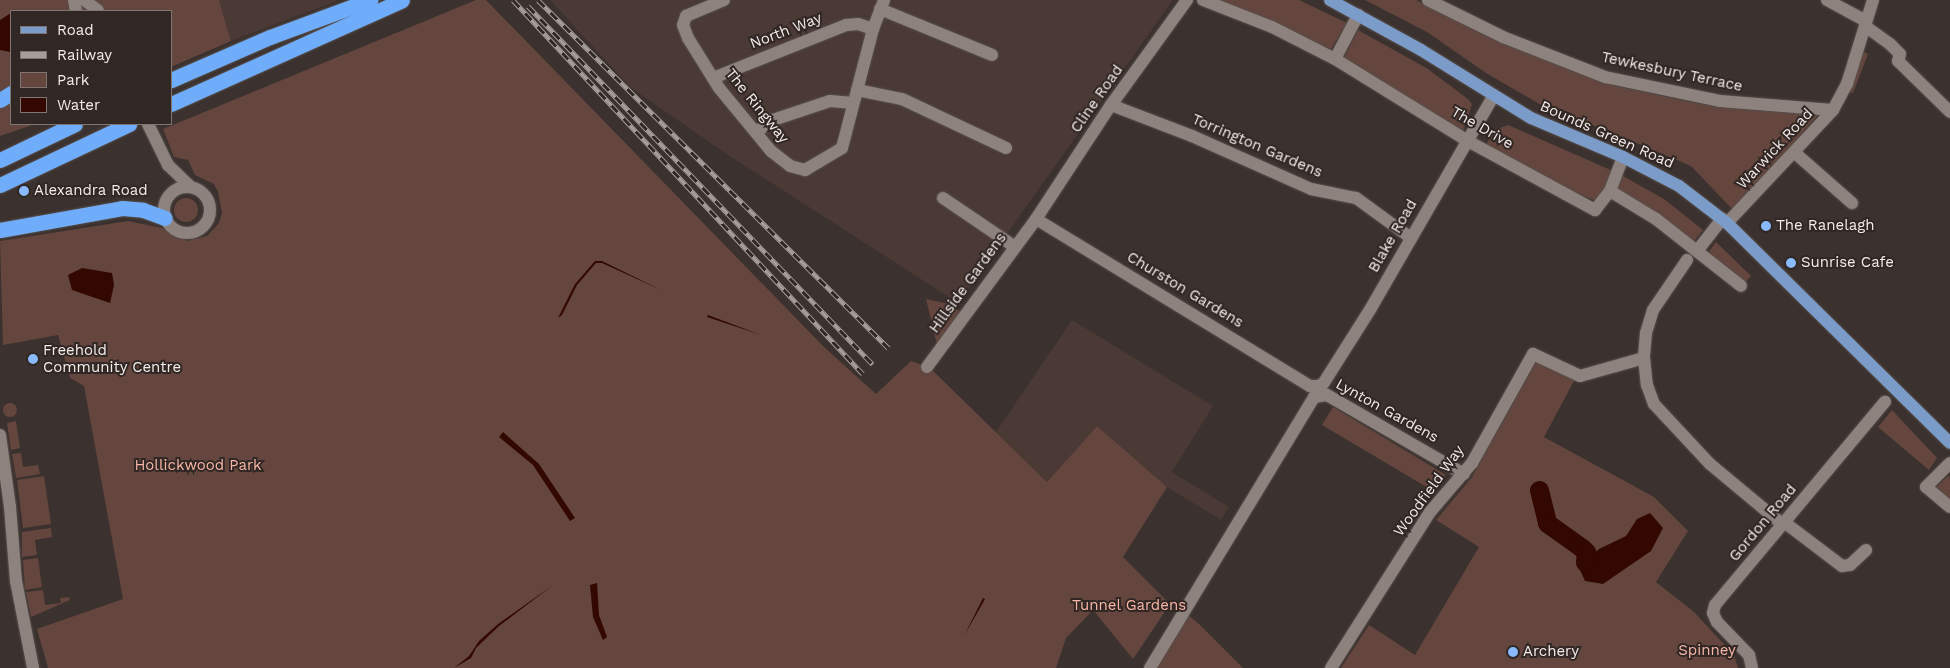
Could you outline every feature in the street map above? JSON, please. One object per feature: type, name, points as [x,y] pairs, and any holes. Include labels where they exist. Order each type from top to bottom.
[{"type":"highway","points":[[172,80],[270,37],[370,0]]},
{"type":"highway","points":[[172,104],[402,0]]},
{"type":"highway","points":[[0,160],[73,125]]},
{"type":"highway","points":[[0,185],[127,125]]},
{"type":"highway","points":[[0,230],[122,208],[143,210],[165,218]]},
{"type":"main road","name":"Bounds Green Road","points":[[1330,0],[1421,50],[1493,98],[1530,118],[1623,157],[1679,186],[1725,222],[1950,443]]},
{"type":"street","points":[[84,0],[97,10]]},
{"type":"street","name":"The Ringway","points":[[724,0],[690,13],[683,25],[713,78],[756,132],[784,163],[800,169],[810,168],[842,148],[872,29],[882,5]]},
{"type":"street","name":"Cline Road","points":[[1036,219],[1111,105],[1187,0]]},
{"type":"street","name":"The Drive","points":[[1203,0],[1272,27],[1335,59],[1466,140],[1595,210],[1610,191],[1623,157]]},
{"type":"street","name":"Tewkesbury Terrace","points":[[1428,0],[1503,37],[1605,77],[1728,102],[1833,110]]},
{"type":"street","points":[[1827,0],[1866,24],[1890,44],[1900,54],[1898,61],[1950,112]]},
{"type":"street","points":[[1866,24],[1873,0]]},
{"type":"street","points":[[882,5],[992,56]]},
{"type":"street","points":[[1335,59],[1358,15]]},
{"type":"street","name":"North Way","points":[[713,78],[846,25],[858,24],[872,29]]},
{"type":"street","name":"Warwick Road","points":[[1866,24],[1843,94],[1833,110],[1795,153],[1692,255],[1653,310],[1646,333],[1644,358],[1654,404],[1710,464],[1783,523],[1842,566],[1850,565],[1866,550]]},
{"type":"street","points":[[857,90],[902,99],[1006,148]]},
{"type":"street","name":"Blake Road","points":[[1150,668],[1318,390],[1328,377],[1411,238],[1466,140],[1493,98]]},
{"type":"street","points":[[756,132],[773,120],[830,101],[853,103]]},
{"type":"street","name":"Torrington Gardens","points":[[1111,105],[1192,136],[1311,189],[1356,198],[1411,238]]},
{"type":"street","points":[[148,125],[168,165],[190,187],[203,193],[210,205],[205,225],[186,233],[173,229],[165,218],[169,187],[168,165]]},
{"type":"street","points":[[1795,153],[1852,202]]},
{"type":"street","points":[[166,200],[176,189],[190,187]]},
{"type":"street","points":[[1610,191],[1656,219],[1692,255],[1740,286]]},
{"type":"street","points":[[943,198],[1015,247]]},
{"type":"street","name":"Hillside Gardens","points":[[926,367],[1036,219]]},
{"type":"street","name":"Churston Gardens","points":[[1036,219],[1318,390]]},
{"type":"street","name":"Woodfield Way","points":[[1331,668],[1430,512],[1464,474],[1533,354],[1580,376],[1644,358]]},
{"type":"street","name":"Lynton Gardens","points":[[1318,390],[1464,474]]},
{"type":"street","name":"Gordon Road","points":[[1752,668],[1749,655],[1712,613],[1715,605],[1885,402]]},
{"type":"street","points":[[0,435],[10,507],[16,581],[33,668]]},
{"type":"street","points":[[1950,463],[1926,486],[1950,507]]},
{"type":"shaded area","points":[[219,0],[339,0],[231,41]]},
{"type":"shaded area","points":[[550,0],[1173,0],[958,303],[725,153],[630,87]]},
{"type":"shaded area","points":[[1072,320],[1213,406],[1172,472],[1229,507],[1221,520],[1167,487],[1097,426],[1047,482],[996,432]]},
{"type":"green space","points":[[0,0],[219,0],[231,41],[172,67],[172,10],[10,10],[10,125],[32,125],[0,136]]},
{"type":"green space","name":"Hollickwood Park","points":[[476,0],[486,0],[824,347],[876,394],[911,361],[930,368],[1047,482],[1097,426],[1167,487],[1123,557],[1170,604],[1133,659],[1093,610],[1066,638],[1056,668],[48,668],[37,629],[123,599],[84,386],[70,378],[58,335],[3,345],[0,241],[128,221],[162,228],[187,241],[207,236],[219,223],[222,213],[218,192],[214,184],[195,175],[188,160],[174,157],[163,129]]},
{"type":"green space","points":[[1216,0],[1299,0],[1347,23],[1331,49]]},
{"type":"green space","points":[[1365,0],[1416,0],[1498,42],[1615,86],[1715,107],[1818,115],[1734,211],[1691,166],[1601,128],[1553,112],[1486,73],[1427,32]]},
{"type":"green space","points":[[1358,30],[1428,69],[1468,99],[1472,104],[1463,132],[1344,58]]},
{"type":"green space","points":[[1863,52],[1868,54],[1853,93],[1849,92]]},
{"type":"green space","points":[[1508,125],[1613,171],[1597,201],[1566,189],[1486,146],[1492,131]]},
{"type":"green space","points":[[1623,176],[1664,199],[1703,230],[1693,242],[1617,190]]},
{"type":"green space","points":[[186,198],[195,201],[198,210],[195,219],[186,222],[177,219],[174,210],[177,201]]},
{"type":"green space","points":[[1716,242],[1751,276],[1743,285],[1707,254]]},
{"type":"green space","points":[[926,299],[949,304],[961,312],[937,345]]},
{"type":"green space","name":"Spinney","points":[[1537,360],[1575,379],[1544,437],[1654,497],[1688,531],[1656,582],[1694,612],[1734,655],[1738,668],[1341,668],[1369,625],[1415,655],[1479,547],[1436,520],[1472,477]]},
{"type":"green space","points":[[10,403],[15,405],[17,410],[15,415],[10,417],[5,415],[3,410],[5,405]]},
{"type":"green space","points":[[1333,407],[1446,475],[1430,489],[1322,425]]},
{"type":"green space","points":[[1892,410],[1937,458],[1929,470],[1878,427]]},
{"type":"green space","points":[[16,421],[20,448],[11,450],[7,423]]},
{"type":"green space","points":[[21,453],[23,467],[38,465],[40,474],[16,478],[12,454]]},
{"type":"green space","points":[[44,476],[51,524],[23,528],[17,480]]},
{"type":"green space","points":[[1948,476],[1950,477],[1950,504],[1933,490]]},
{"type":"green space","points":[[51,528],[52,537],[35,540],[37,555],[22,557],[22,532]]},
{"type":"green space","points":[[38,558],[42,587],[25,590],[23,560]]},
{"type":"green space","points":[[43,590],[45,605],[61,603],[60,598],[69,597],[70,600],[31,617],[26,592]]},
{"type":"green space","name":"Tunnel Gardens","points":[[1188,615],[1199,624],[1243,668],[1157,668]]},
{"type":"water","points":[[10,14],[10,52],[0,50],[0,20]]},
{"type":"water","points":[[595,261],[602,261],[661,290],[602,263],[596,263],[577,285],[562,315],[558,318],[575,284]]},
{"type":"water","points":[[82,268],[112,273],[114,285],[110,303],[72,290],[68,275]]},
{"type":"water","points":[[708,315],[761,335],[707,317]]},
{"type":"water","points":[[503,432],[539,464],[575,518],[570,521],[533,465],[499,437]]},
{"type":"water","points":[[1650,513],[1663,528],[1651,551],[1603,584],[1585,581],[1580,570],[1585,562],[1599,549],[1626,536],[1637,519]]},
{"type":"water","points":[[597,583],[599,615],[607,637],[603,640],[593,617],[590,585]]},
{"type":"water","points":[[553,585],[499,626],[476,648],[471,658],[454,668],[469,656],[479,641],[498,624]]},
{"type":"water","points":[[983,598],[985,599],[964,636]]},
{"type":"waterway","points":[[1539,490],[1547,523],[1586,552],[1585,562]]},
{"type":"railway","points":[[513,0],[863,374]]},
{"type":"railway","points":[[538,0],[889,348]]},
{"type":"railway","points":[[528,6],[873,364]]},
{"type":"place","name":"Alexandra Road","points":[[24,191]]},
{"type":"place","name":"The Ranelagh","points":[[1766,226]]},
{"type":"place","name":"Sunrise Cafe","points":[[1791,263]]},
{"type":"place","name":"Freehold Community Centre","points":[[33,359]]},
{"type":"place","name":"Archery","points":[[1513,652]]}]
